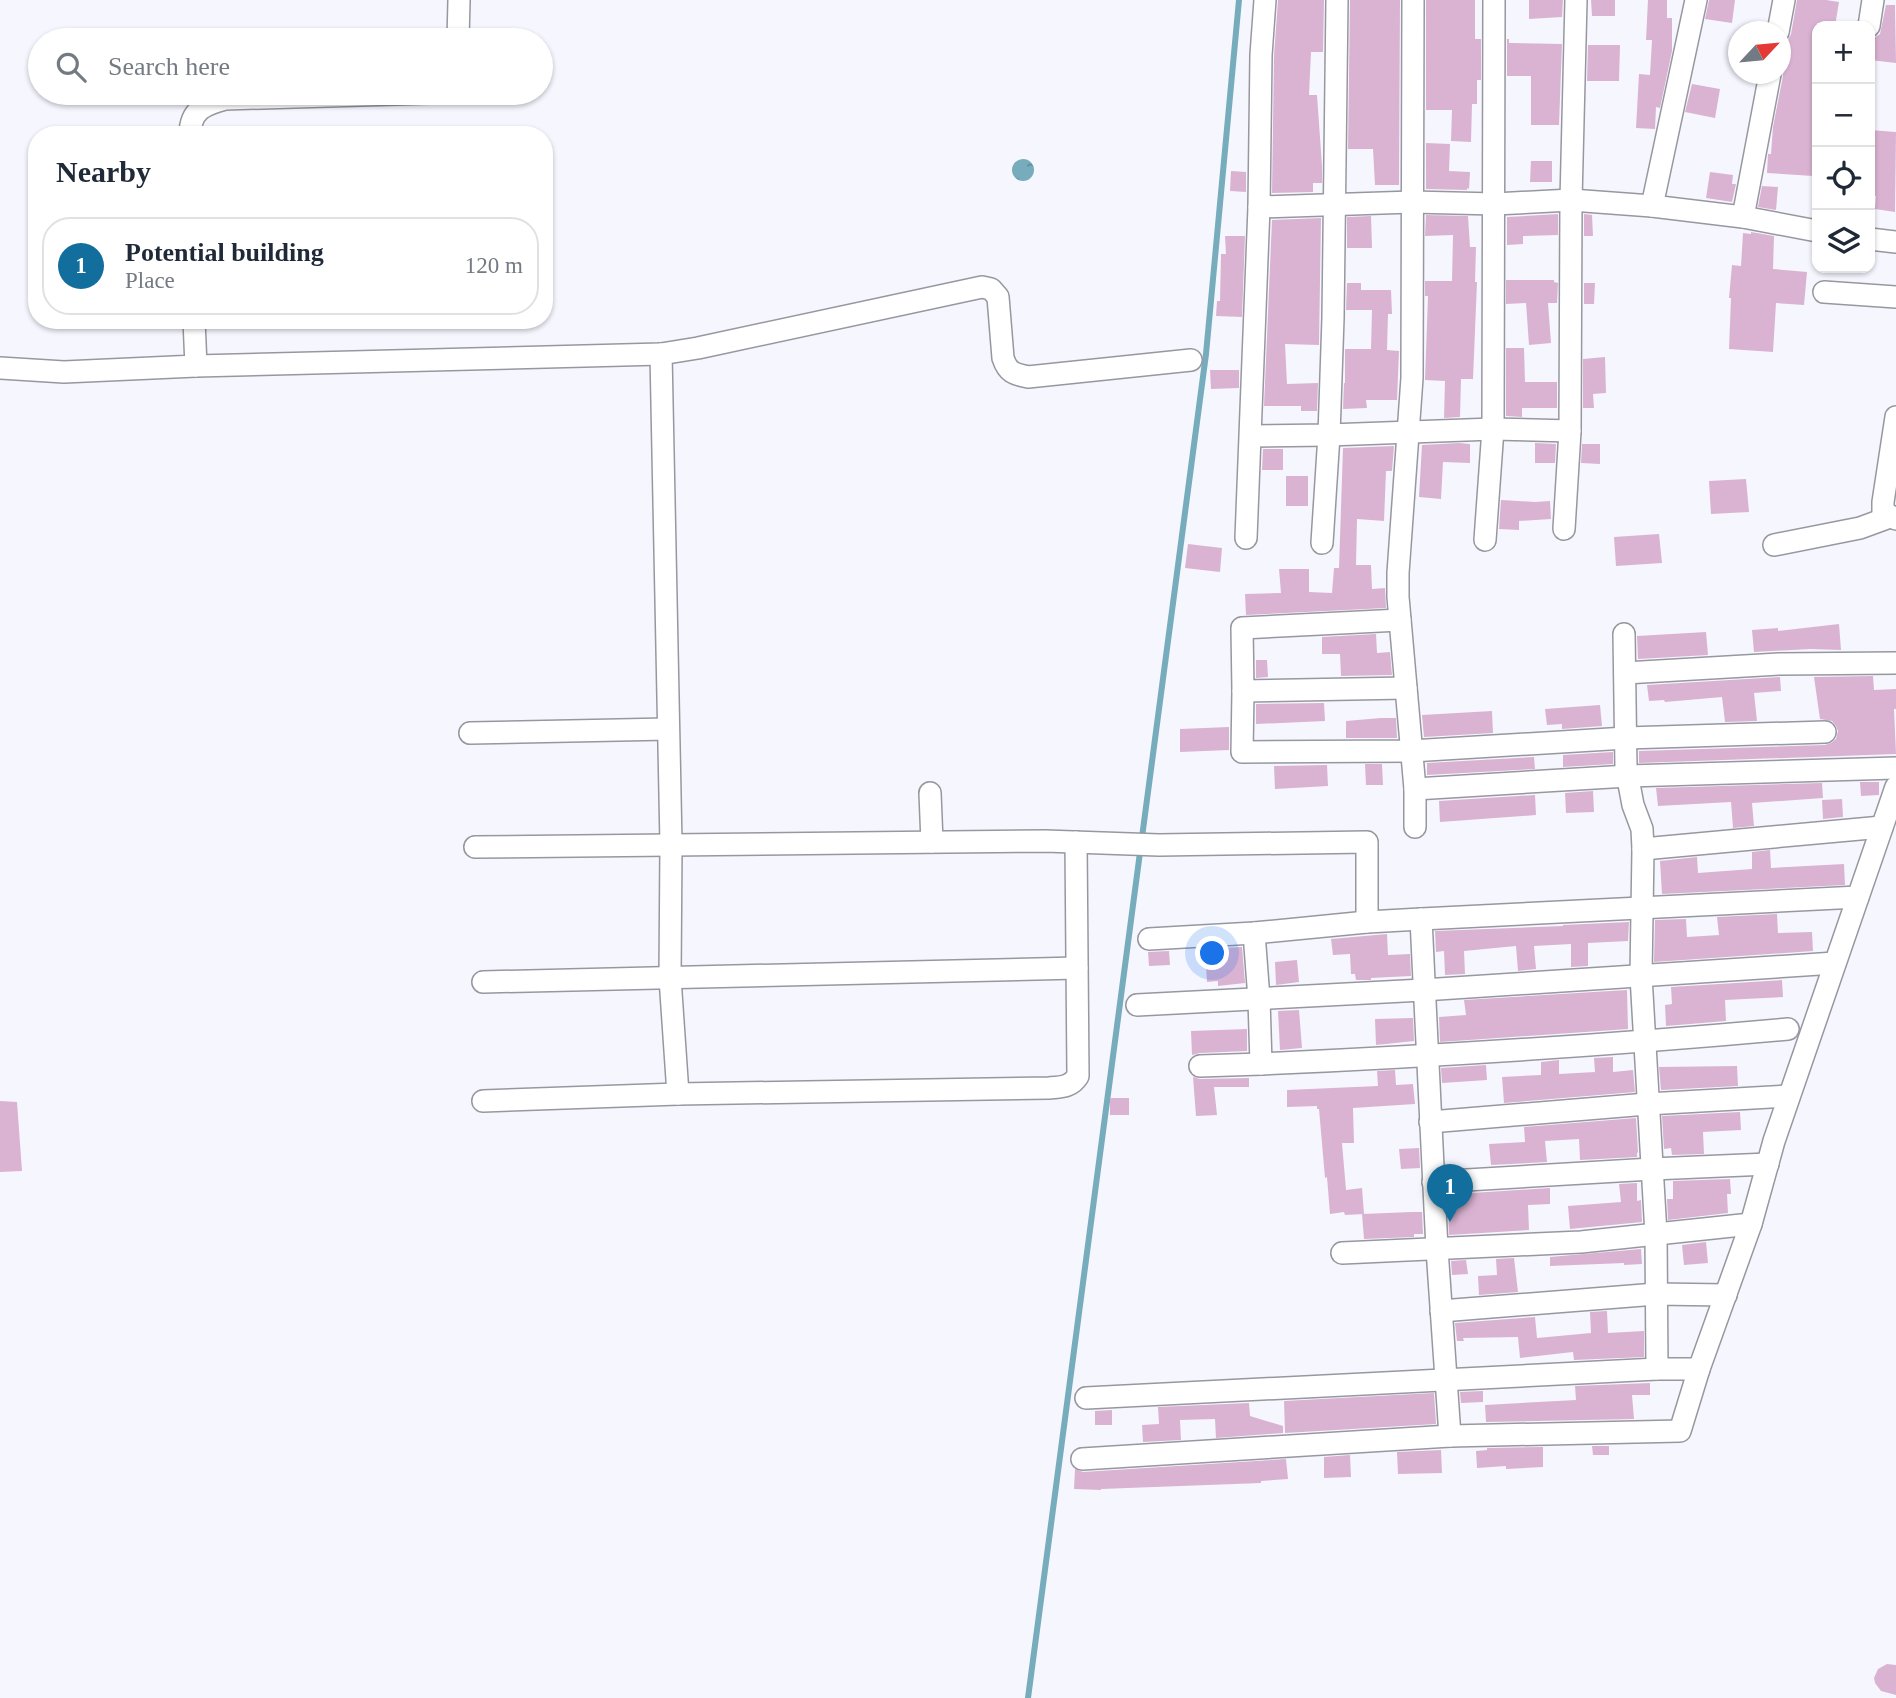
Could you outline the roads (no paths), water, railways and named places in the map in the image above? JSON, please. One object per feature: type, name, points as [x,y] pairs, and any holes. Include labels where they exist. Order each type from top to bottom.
[{"type":"street","points":[[458,28],[459,0]]},
{"type":"street","points":[[1246,538],[1265,0]]},
{"type":"street","points":[[1322,544],[1333,318],[1338,0]]},
{"type":"street","points":[[1413,0],[1412,378],[1398,573],[1415,789],[1415,827]]},
{"type":"street","points":[[1485,540],[1493,429],[1494,0]]},
{"type":"street","points":[[1564,529],[1570,431],[1571,200],[1576,0]]},
{"type":"street","points":[[1652,206],[1696,0]]},
{"type":"street","points":[[1780,21],[1784,0]]},
{"type":"street","points":[[1870,21],[1873,0]]},
{"type":"street","points":[[1743,217],[1768,84]]},
{"type":"street","points":[[191,126],[195,115],[204,105]]},
{"type":"street","points":[[1259,207],[1412,202],[1495,204],[1571,200],[1743,217],[1812,230]]},
{"type":"street","points":[[1875,240],[1896,242]]},
{"type":"street","points":[[0,368],[64,372],[661,354],[982,287],[991,289],[998,297],[1003,358],[1006,368],[1015,374],[1028,377],[1191,360]]},
{"type":"street","points":[[1824,292],[1896,296]]},
{"type":"street","points":[[194,329],[196,366]]},
{"type":"street","points":[[661,354],[671,844],[670,978],[678,1094]]},
{"type":"street","points":[[1893,518],[1883,512],[1883,502],[1896,417]]},
{"type":"street","points":[[1251,436],[1493,429],[1570,431]]},
{"type":"street","points":[[1774,545],[1860,528],[1893,518]]},
{"type":"street","points":[[1400,620],[1242,628],[1242,752],[1411,751],[1626,738],[1825,732]]},
{"type":"street","points":[[1624,634],[1628,776],[1633,804],[1642,828],[1643,849],[1641,976],[1656,1234],[1657,1369]]},
{"type":"street","points":[[1625,673],[1779,664],[1896,663]]},
{"type":"street","points":[[1243,691],[1406,688]]},
{"type":"street","points":[[470,733],[668,729]]},
{"type":"street","points":[[1415,789],[1628,776],[1896,768]]},
{"type":"street","points":[[1082,1459],[1450,1436],[1680,1431],[1699,1369],[1751,1224],[1789,1096],[1896,787]]},
{"type":"street","points":[[930,793],[932,842]]},
{"type":"street","points":[[1643,849],[1882,827]]},
{"type":"street","points":[[475,847],[932,842],[1158,845],[1367,842],[1367,922]]},
{"type":"street","points":[[483,1101],[678,1094],[1035,1089],[1074,1083],[1078,1076],[1076,842]]},
{"type":"street","points":[[1149,939],[1254,933],[1367,922],[1858,897]]},
{"type":"street","points":[[1421,919],[1433,1182],[1450,1436]]},
{"type":"street","points":[[1254,933],[1261,1064]]},
{"type":"street","points":[[1137,1005],[1423,990],[1835,963]]},
{"type":"street","points":[[483,982],[1077,968]]},
{"type":"street","points":[[1200,1066],[1427,1056],[1788,1030]]},
{"type":"street","points":[[1430,1122],[1647,1104],[1789,1096]]},
{"type":"street","points":[[1433,1182],[1768,1164]]},
{"type":"street","points":[[1342,1253],[1581,1242],[1751,1224]]},
{"type":"street","points":[[1441,1311],[1656,1294],[1726,1295]]},
{"type":"street","points":[[1086,1398],[1699,1369]]},
{"type":"water","points":[[1023,159],[1031,162],[1034,170],[1031,178],[1023,181],[1015,178],[1012,170],[1015,162]]},
{"type":"waterway","points":[[1028,1698],[1206,354],[1239,0]]},
{"type":"place","name":"Potential building","points":[[1450,1222]]}]
